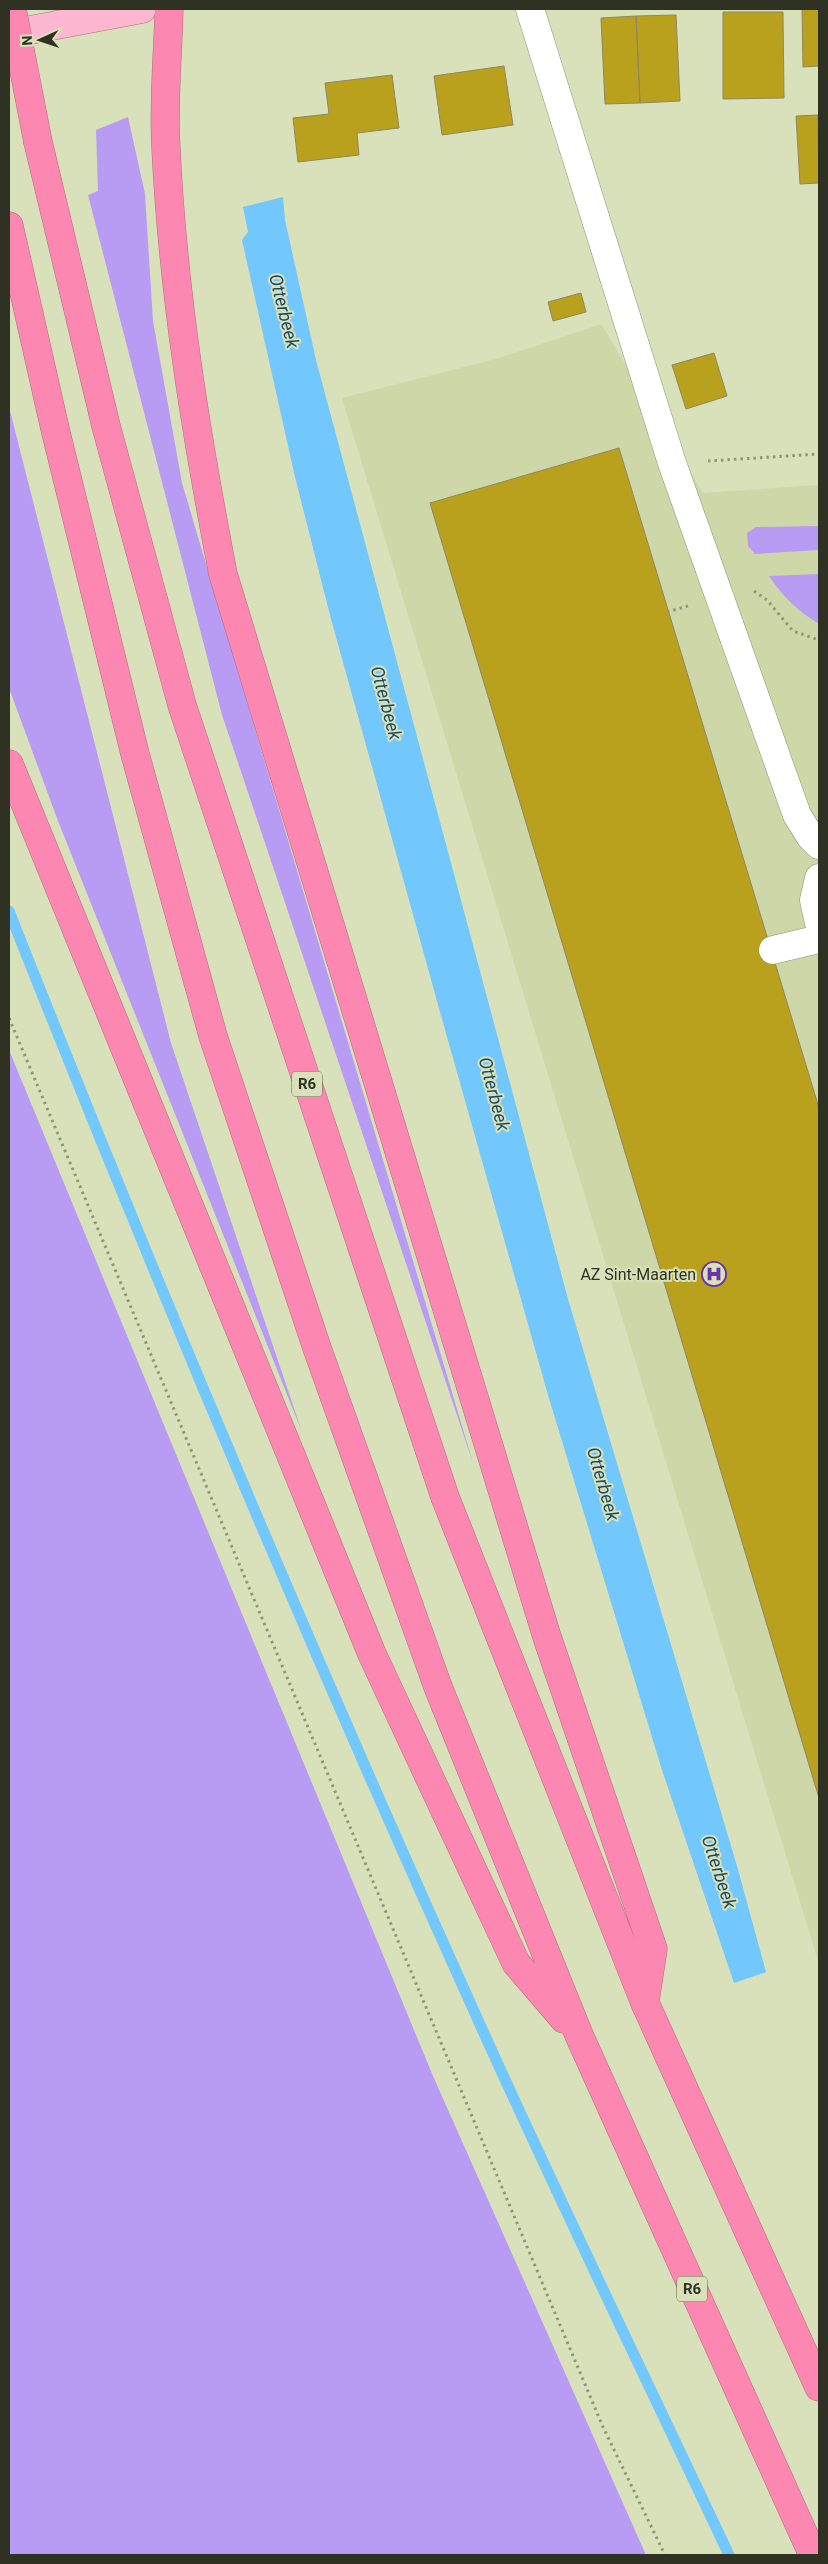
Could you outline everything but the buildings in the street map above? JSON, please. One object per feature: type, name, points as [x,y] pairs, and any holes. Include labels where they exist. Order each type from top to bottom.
[{"type":"highway","name":"R6","points":[[12,9],[38,142],[106,426],[182,705],[445,1496],[644,2003],[819,2387]]},
{"type":"highway","points":[[169,9],[166,148],[177,290],[196,432],[223,574],[547,1637],[653,1949],[644,2003]]},
{"type":"highway","name":"R6","points":[[9,226],[56,432],[133,745],[213,1036],[321,1358],[438,1687],[578,2035],[813,2555]]},
{"type":"highway","points":[[9,764],[372,1654],[516,1963],[578,2035]]},
{"type":"main road","points":[[9,34],[142,9]]},
{"type":"lane","points":[[530,9],[672,463],[797,815],[810,836],[819,845]]},
{"type":"lane","points":[[819,878],[814,900],[819,924]]},
{"type":"lane","points":[[773,950],[819,939]]},
{"type":"path","points":[[672,463],[819,454]]},
{"type":"path","points":[[9,1018],[603,2427],[665,2555]]},
{"type":"shaded area","points":[[128,117],[145,194],[153,321],[182,483],[473,1463],[222,715],[88,195],[98,191],[96,130]]},
{"type":"shaded area","name":"AZ Sint-Maarten","points":[[601,324],[703,493],[819,485],[819,1964],[342,398],[496,359]]},
{"type":"shaded area","points":[[9,407],[171,1043],[302,1432],[58,821],[9,688]]},
{"type":"shaded area","points":[[819,526],[819,550],[755,554],[748,546],[747,533],[756,527]]},
{"type":"shaded area","points":[[819,574],[819,624],[791,603],[769,576]]},
{"type":"shaded area","points":[[9,1050],[433,2076],[646,2555],[9,2555]]},
{"type":"water","name":"Otterbeek","points":[[283,197],[285,220],[316,360],[568,1299],[737,1866],[766,1972],[734,1983],[662,1770],[548,1395],[331,619],[295,477],[242,240],[248,232],[243,207]]},
{"type":"waterway","points":[[9,911],[119,1185],[349,1730],[532,2139],[729,2555]]},
{"type":"place","name":"AZ Sint-Maarten","points":[[714,1274]]}]
